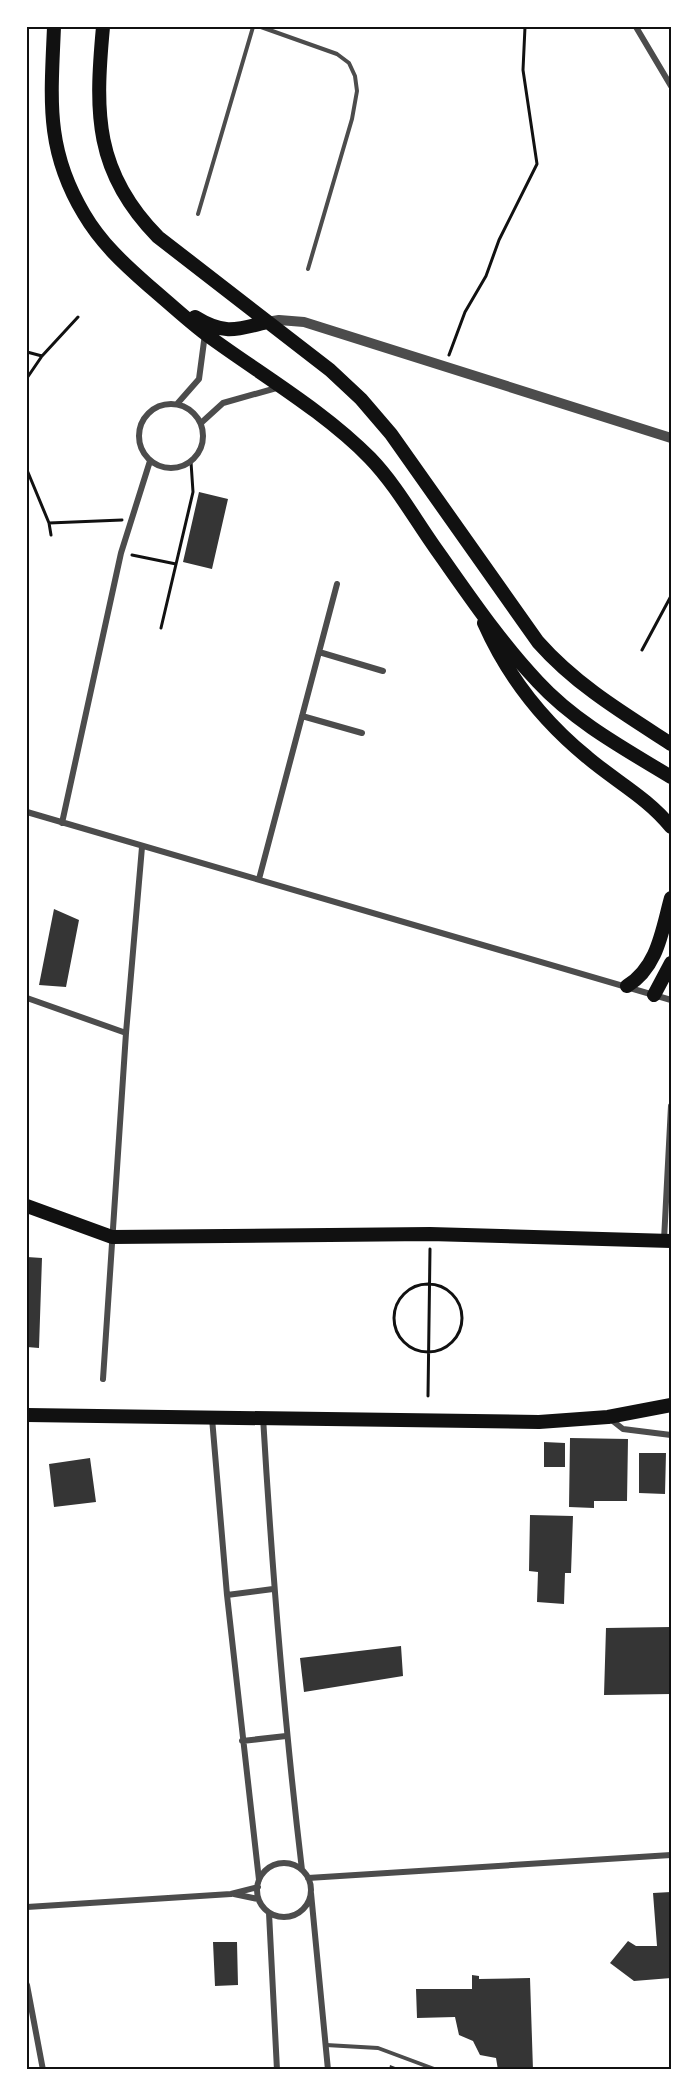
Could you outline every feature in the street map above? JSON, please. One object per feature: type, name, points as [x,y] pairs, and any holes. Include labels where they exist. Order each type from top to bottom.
[{"type":"main road","points":[[54,27],[51,89],[59,163],[69,187],[96,233],[117,258],[205,334],[280,387],[369,457],[394,486],[473,600],[539,684],[615,743],[671,777]]},
{"type":"main road","points":[[103,27],[99,114],[110,167],[122,194],[137,215],[158,237],[330,370],[376,416],[538,642],[560,666],[613,707],[671,744]]},
{"type":"main road","points":[[156,292],[218,329],[227,331],[267,322]]},
{"type":"main road","points":[[473,600],[495,648],[535,707],[586,756],[655,808],[671,827]]},
{"type":"main road","points":[[627,986],[649,966],[656,951],[671,898]]},
{"type":"main road","points":[[654,995],[671,963]]},
{"type":"main road","points":[[27,1206],[112,1237],[430,1234],[668,1241]]},
{"type":"main road","points":[[27,1415],[539,1422],[608,1417],[671,1405]]},
{"type":"street","points":[[636,27],[671,86]]},
{"type":"street","points":[[267,322],[279,320],[304,322],[671,438]]},
{"type":"street","points":[[177,404],[199,379],[205,334]]},
{"type":"street","points":[[201,423],[223,403],[280,387]]},
{"type":"street","points":[[177,404],[192,411],[201,423],[203,445],[191,462],[178,468],[163,468],[150,461],[140,443],[142,422],[157,407],[177,404]]},
{"type":"street","points":[[62,823],[121,553],[150,461]]},
{"type":"street","points":[[259,879],[337,584]]},
{"type":"street","points":[[318,652],[383,670]]},
{"type":"street","points":[[302,716],[362,733]]},
{"type":"street","points":[[27,813],[671,1000]]},
{"type":"street","points":[[102,1379],[126,1033],[142,847]]},
{"type":"street","points":[[27,998],[126,1033]]},
{"type":"street","points":[[668,1241],[671,1106]]},
{"type":"street","points":[[263,1417],[273,1589],[286,1736],[302,1870]]},
{"type":"street","points":[[608,1417],[623,1429],[671,1436]]},
{"type":"street","points":[[212,1418],[227,1596],[258,1899],[269,1913],[284,1918],[299,1913],[305,1908],[311,1893]]},
{"type":"street","points":[[227,1596],[273,1589]]},
{"type":"street","points":[[242,1741],[286,1736]]},
{"type":"street","points":[[308,1878],[671,1855]]},
{"type":"street","points":[[231,1894],[258,1884],[270,1867],[278,1864],[295,1866],[302,1870],[308,1878],[328,2070]]},
{"type":"street","points":[[27,1907],[231,1894],[258,1899]]},
{"type":"street","points":[[269,1913],[277,2070]]},
{"type":"street","points":[[27,1985],[43,2070]]},
{"type":"lane","points":[[198,214],[253,27]]},
{"type":"lane","points":[[261,27],[337,54],[349,63],[356,76],[357,91],[352,119],[308,269]]},
{"type":"lane","points":[[326,2045],[378,2048],[437,2070]]},
{"type":"path","points":[[444,368],[465,312],[486,276],[499,240],[537,164],[523,70],[525,27]]},
{"type":"path","points":[[27,378],[42,356],[78,317]]},
{"type":"path","points":[[27,352],[42,356]]},
{"type":"path","points":[[161,628],[194,492],[191,462]]},
{"type":"path","points":[[27,470],[49,523],[51,535]]},
{"type":"path","points":[[49,523],[130,519]]},
{"type":"path","points":[[121,553],[176,564]]},
{"type":"path","points":[[642,650],[671,596]]},
{"type":"path","points":[[428,1396],[430,1250]]},
{"type":"path","points":[[429,1283],[441,1286],[459,1302],[463,1325],[451,1346],[429,1354],[408,1347],[395,1329],[395,1307],[400,1297],[418,1285],[429,1283]]},
{"type":"building","points":[[199,492],[228,499],[212,569],[183,562]]},
{"type":"building","points":[[54,909],[79,920],[66,987],[39,985]]},
{"type":"building","points":[[27,1257],[42,1258],[39,1348],[27,1347]]},
{"type":"building","points":[[570,1438],[628,1439],[627,1501],[594,1501],[594,1508],[569,1507]]},
{"type":"building","points":[[544,1442],[565,1443],[565,1467],[544,1467]]},
{"type":"building","points":[[639,1453],[666,1453],[665,1494],[639,1493]]},
{"type":"building","points":[[90,1458],[96,1502],[54,1507],[49,1464]]},
{"type":"building","points":[[530,1515],[573,1516],[571,1573],[565,1573],[564,1604],[537,1602],[538,1572],[529,1571]]},
{"type":"building","points":[[671,1627],[671,1694],[604,1695],[606,1628]]},
{"type":"building","points":[[401,1646],[403,1676],[304,1692],[300,1658]]},
{"type":"building","points":[[671,1892],[671,1978],[634,1981],[610,1963],[628,1941],[636,1946],[657,1946],[653,1893]]},
{"type":"building","points":[[213,1942],[237,1942],[238,1985],[215,1986]]},
{"type":"building","points":[[472,1975],[479,1976],[479,1979],[530,1978],[533,2070],[498,2070],[496,2058],[480,2055],[473,2041],[459,2035],[455,2017],[417,2018],[416,1989],[472,1989]]},
{"type":"building","points":[[390,2065],[403,2070],[389,2070]]}]
